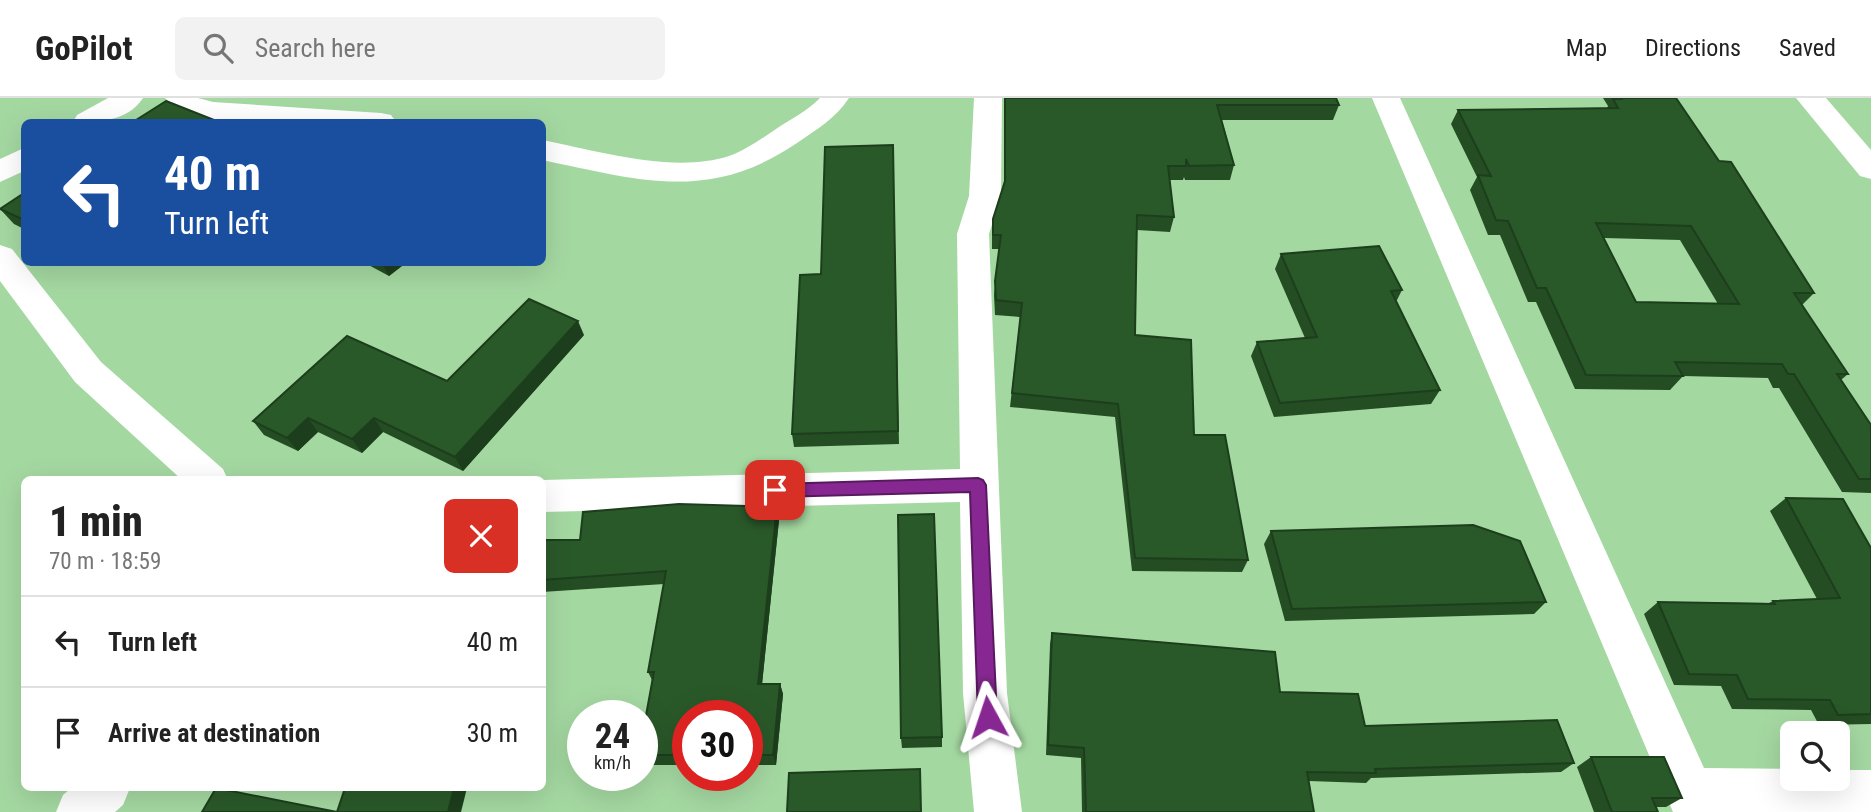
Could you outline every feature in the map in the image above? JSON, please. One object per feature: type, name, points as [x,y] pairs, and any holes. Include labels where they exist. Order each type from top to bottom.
[{"type":"street","points":[[92,119],[130,98]]},
{"type":"street","points":[[179,98],[190,106],[213,111],[335,119]]},
{"type":"street","points":[[546,151],[665,172],[708,170],[734,165],[763,152],[827,110],[835,98]]},
{"type":"street","points":[[988,98],[985,196],[973,234],[985,693],[998,812]]},
{"type":"street","points":[[1386,98],[1693,802],[1871,794]]},
{"type":"street","points":[[1810,98],[1871,169]]},
{"type":"street","points":[[0,172],[21,160]]},
{"type":"street","points":[[0,257],[88,372],[205,476]]},
{"type":"street","points":[[546,495],[978,485]]},
{"type":"street","points":[[80,812],[103,791]]},
{"type":"building","points":[[1005,98],[1336,98],[1339,105],[1217,105],[1234,165],[1189,166],[1186,159],[1186,166],[1168,166],[1174,217],[1137,215],[1135,335],[1191,340],[1194,435],[1225,435],[1248,560],[1135,558],[1118,404],[1012,393],[1022,303],[996,300],[995,281],[1001,235],[993,235],[993,219],[1005,181]]},
{"type":"building","points":[[1676,98],[1719,161],[1731,162],[1814,293],[1794,293],[1848,374],[1837,374],[1871,425],[1871,479],[1859,479],[1794,374],[1788,374],[1782,364],[1675,362],[1683,376],[1586,375],[1546,288],[1537,288],[1508,221],[1496,220],[1478,175],[1491,176],[1458,110],[1618,108],[1613,99]],"holes":[[[1596,223],[1691,226],[1739,304],[1636,302]]]},
{"type":"building","points":[[166,101],[211,119],[138,119]]},
{"type":"building","points":[[893,145],[898,431],[792,434],[800,275],[821,274],[825,147]]},
{"type":"building","points":[[21,195],[21,219],[0,209]]},
{"type":"building","points":[[1379,246],[1402,290],[1391,291],[1440,390],[1280,403],[1257,342],[1317,337],[1281,254]]},
{"type":"building","points":[[529,299],[578,321],[455,457],[374,418],[352,439],[308,418],[287,438],[253,421],[347,336],[447,381]]},
{"type":"building","points":[[1786,498],[1843,499],[1871,548],[1871,714],[1838,715],[1830,700],[1748,699],[1737,675],[1689,674],[1658,602],[1775,604],[1773,601],[1840,598]]},
{"type":"building","points":[[679,504],[777,507],[758,684],[780,684],[773,755],[763,755],[763,700],[672,700],[672,755],[658,755],[658,700],[649,700],[654,672],[648,672],[666,571],[546,580],[546,540],[580,540],[583,512]]},
{"type":"building","points":[[934,514],[942,737],[901,738],[898,515]]},
{"type":"building","points":[[1473,525],[1520,541],[1546,602],[1292,609],[1271,531]]},
{"type":"building","points":[[1052,633],[1275,652],[1280,692],[1358,694],[1365,726],[1557,720],[1574,763],[1375,769],[1376,773],[1307,772],[1314,812],[1086,812],[1084,748],[1048,745]]},
{"type":"building","points":[[1591,757],[1664,757],[1682,798],[1652,798],[1658,812],[1612,812]]},
{"type":"building","points":[[920,769],[921,812],[787,812],[789,773]]},
{"type":"building","points":[[214,791],[231,791],[337,812],[202,812]]},
{"type":"building","points":[[344,791],[453,791],[448,812],[337,812]]},
{"type":"route","points":[[775,490],[978,485],[988,717]]}]
